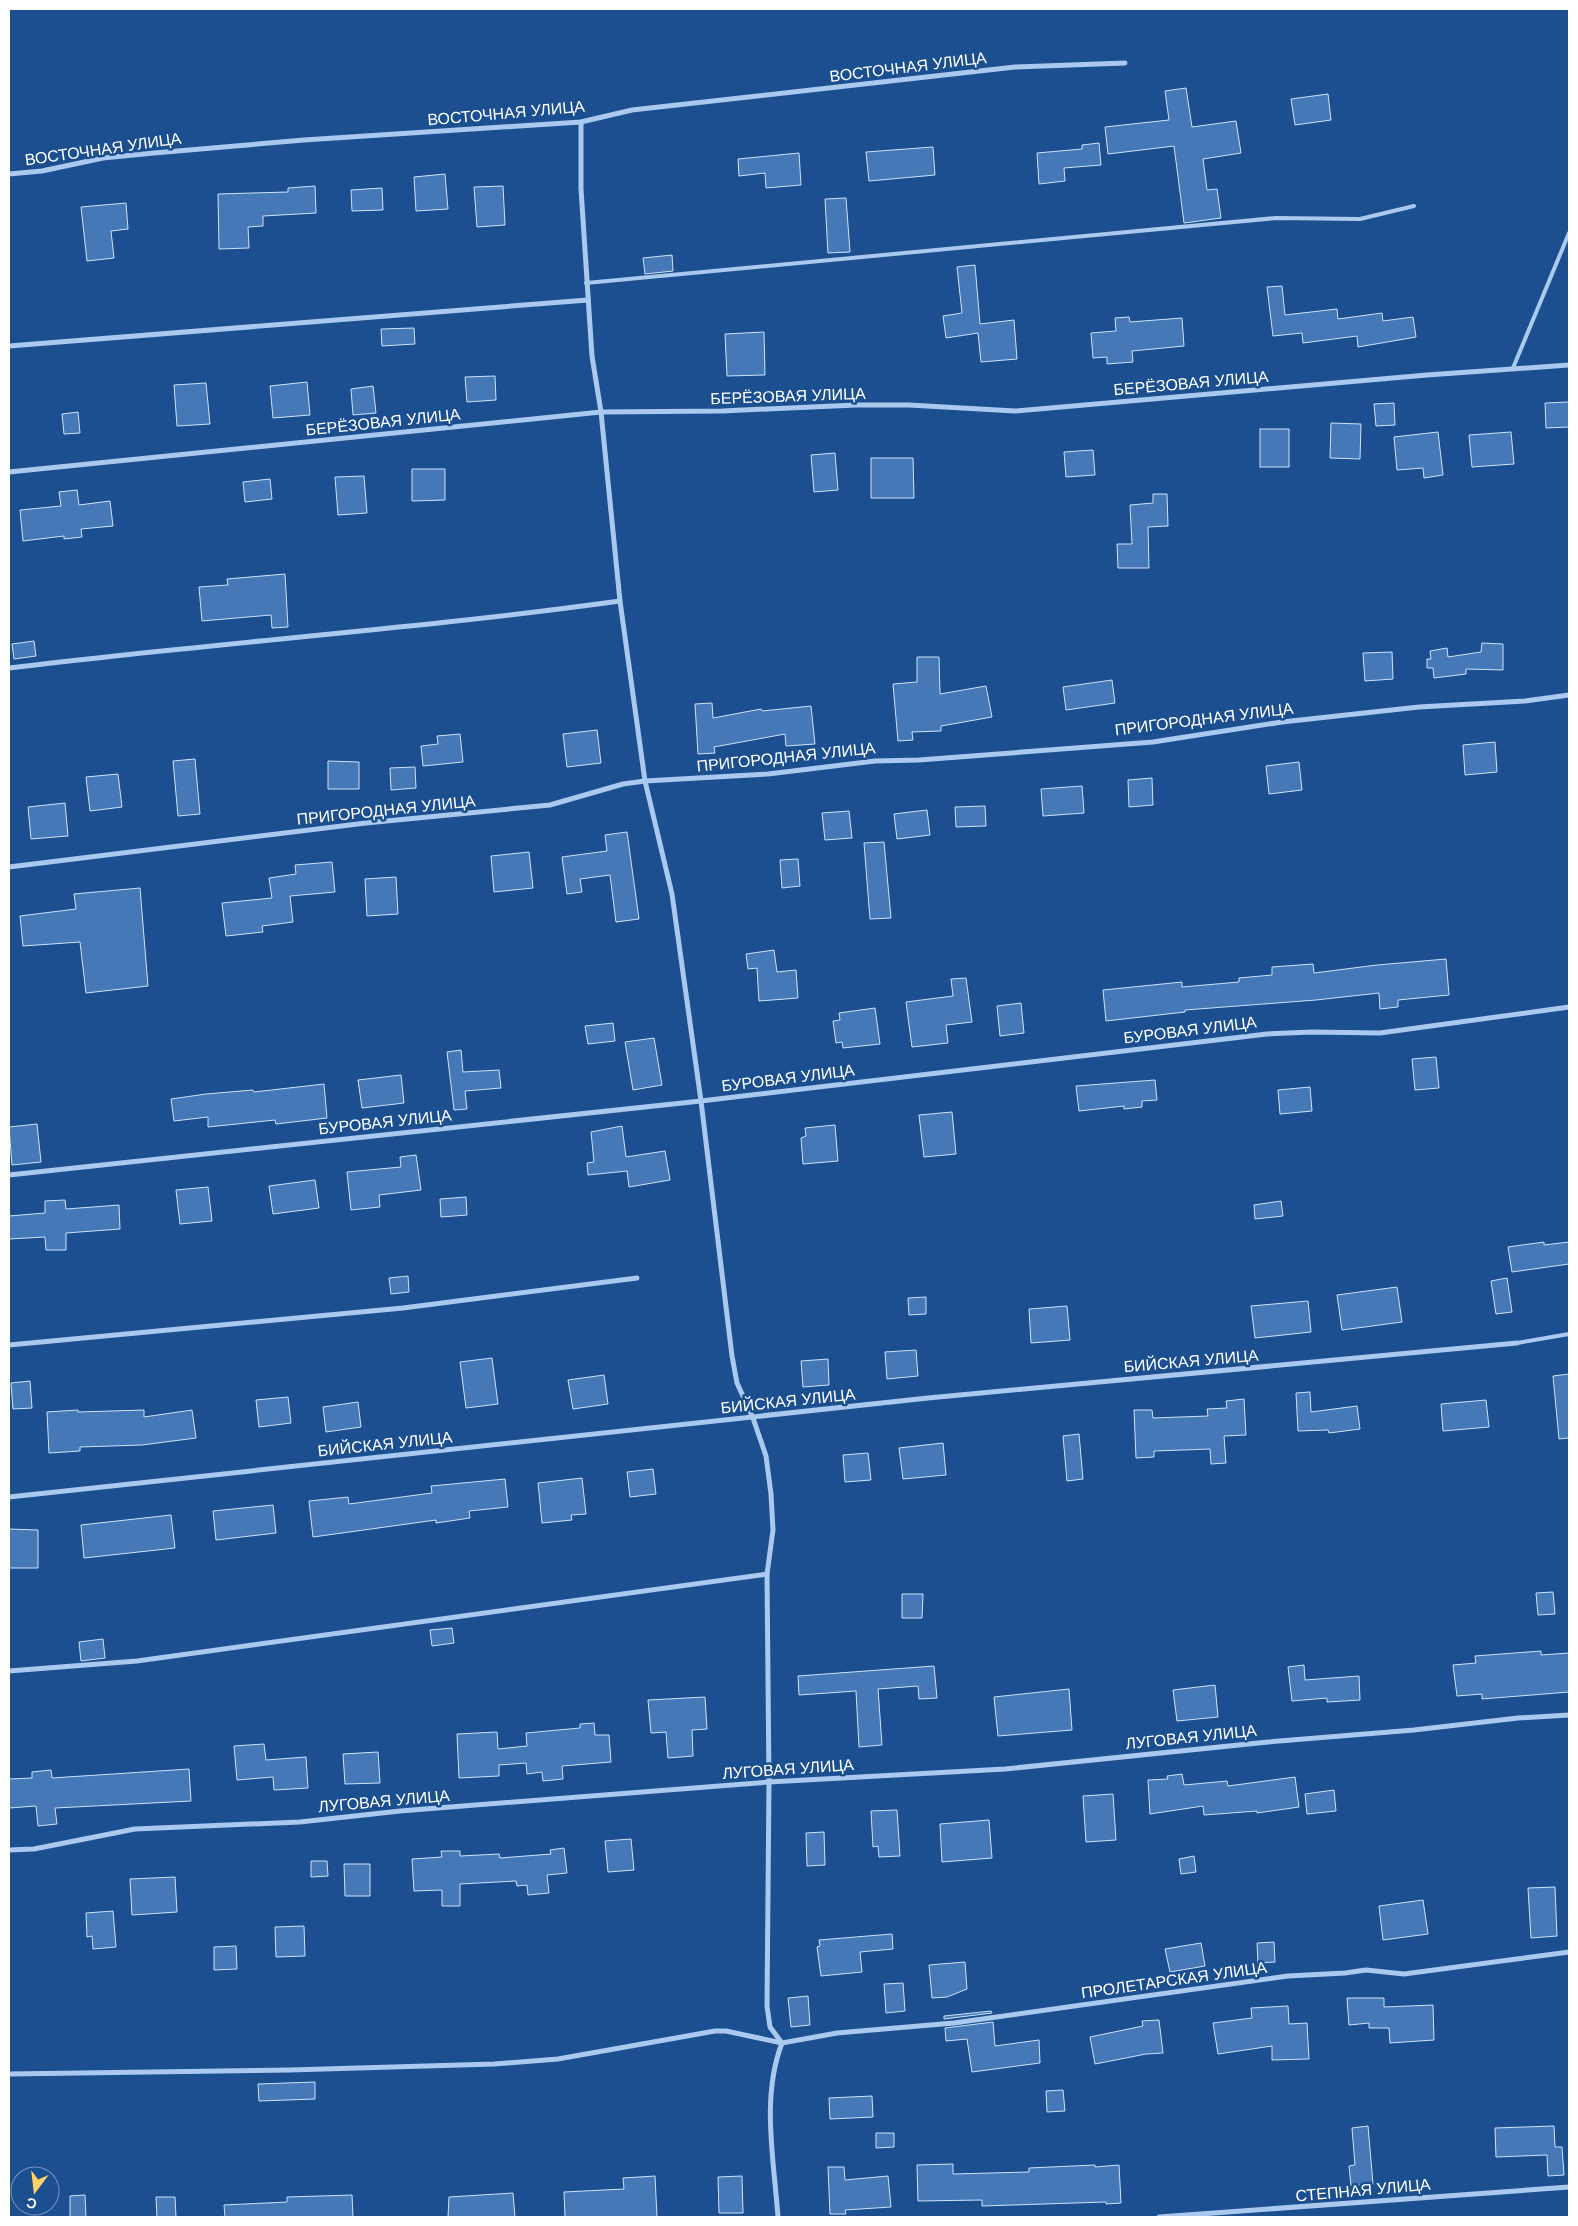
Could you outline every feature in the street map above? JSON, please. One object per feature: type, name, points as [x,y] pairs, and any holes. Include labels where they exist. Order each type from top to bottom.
[{"type":"street","name":"ВОСТОЧНАЯ УЛИЦА","points":[[9,174],[42,170],[103,158],[154,153],[304,140],[581,122],[632,110],[1015,67],[1125,64]]},
{"type":"street","points":[[581,122],[581,189],[586,283],[592,356],[601,412],[620,601],[645,781],[672,894],[701,1101],[732,1356],[737,1383],[753,1418],[766,1456],[771,1494],[773,1530],[767,1574],[769,1782],[767,2017],[774,2034],[782,2043]]},
{"type":"street","points":[[9,346],[588,300]]},
{"type":"street","name":"БЕРЁЗОВАЯ УЛИЦА","points":[[9,472],[601,412],[722,411],[856,405],[909,405],[1015,412],[1512,368],[1569,365]]},
{"type":"street","points":[[9,668],[137,652],[518,615],[620,601]]},
{"type":"street","name":"ПРИГОРОДНАЯ УЛИЦА","points":[[9,867],[366,824],[550,805],[623,784],[645,781],[768,774],[875,761],[919,760],[1153,742],[1292,721],[1419,706],[1525,701],[1569,695]]},
{"type":"street","name":"БУРОВАЯ УЛИЦА","points":[[9,1175],[701,1101],[1266,1034],[1312,1032],[1380,1033],[1569,1007]]},
{"type":"street","points":[[9,1345],[403,1308],[637,1278]]},
{"type":"street","name":"БИЙСКАЯ УЛИЦА","points":[[9,1497],[928,1398],[1517,1343]]},
{"type":"street","points":[[9,1671],[137,1661],[767,1574]]},
{"type":"street","name":"ЛУГОВАЯ УЛИЦА","points":[[9,1850],[34,1849],[135,1829],[300,1822],[400,1811],[769,1782],[1005,1769],[1518,1718],[1569,1715]]},
{"type":"street","name":"ПРОЛЕТАРСКАЯ УЛИЦА","points":[[782,2043],[838,2033],[954,2024],[1288,1976],[1366,1970],[1404,1974],[1569,1952]]},
{"type":"street","points":[[9,2074],[290,2070],[494,2064],[558,2059],[715,2031],[726,2031],[782,2043]]},
{"type":"street","points":[[778,2217],[770,2097],[776,2060],[782,2043]]},
{"type":"street","name":"СТЕПНАЯ УЛИЦА","points":[[1159,2217],[1569,2187]]},
{"type":"lane","points":[[586,283],[1276,218],[1360,219],[1414,206]]},
{"type":"lane","points":[[1512,368],[1569,233]]},
{"type":"lane","name":"БИЙСКАЯ УЛИЦА","points":[[1517,1343],[1569,1334]]},
{"type":"building","points":[[1186,88],[1192,127],[1236,121],[1241,153],[1203,159],[1207,190],[1217,189],[1221,218],[1184,223],[1174,146],[1108,154],[1105,127],[1169,120],[1165,91]]},
{"type":"building","points":[[1328,94],[1331,120],[1295,125],[1291,99]]},
{"type":"building","points":[[1099,143],[1101,165],[1064,168],[1065,181],[1039,184],[1037,153],[1082,149],[1082,145]]},
{"type":"building","points":[[933,147],[935,175],[869,181],[866,152]]},
{"type":"building","points":[[799,153],[801,185],[766,188],[765,173],[739,176],[738,159]]},
{"type":"building","points":[[445,174],[448,209],[416,211],[414,177]]},
{"type":"building","points":[[315,186],[316,213],[263,216],[263,226],[248,227],[249,248],[219,249],[218,194],[288,192],[288,188]]},
{"type":"building","points":[[503,186],[505,225],[477,227],[474,187]]},
{"type":"building","points":[[382,188],[383,210],[352,211],[351,190]]},
{"type":"building","points":[[846,198],[850,252],[828,253],[825,199]]},
{"type":"building","points":[[126,203],[128,229],[111,231],[114,258],[87,261],[81,207]]},
{"type":"building","points":[[672,255],[673,271],[645,274],[643,258]]},
{"type":"building","points":[[975,265],[980,324],[1014,320],[1017,359],[981,362],[978,333],[946,338],[943,316],[962,313],[957,267]]},
{"type":"building","points":[[1282,286],[1285,315],[1337,309],[1338,319],[1382,313],[1383,321],[1413,317],[1416,337],[1358,347],[1357,336],[1303,343],[1302,333],[1273,336],[1267,287]]},
{"type":"building","points":[[1129,317],[1130,322],[1182,318],[1184,346],[1132,351],[1133,362],[1107,364],[1107,357],[1093,358],[1091,333],[1116,331],[1115,318]]},
{"type":"building","points":[[414,328],[415,344],[382,346],[381,329]]},
{"type":"building","points":[[764,332],[765,375],[727,376],[725,334]]},
{"type":"building","points":[[495,376],[496,400],[467,402],[465,377]]},
{"type":"building","points":[[307,382],[310,415],[273,418],[270,386]]},
{"type":"building","points":[[206,383],[210,424],[177,426],[174,385]]},
{"type":"building","points":[[373,386],[376,413],[353,415],[351,389]]},
{"type":"building","points":[[1569,402],[1569,427],[1546,428],[1545,403]]},
{"type":"building","points":[[1394,403],[1395,425],[1376,426],[1374,404]]},
{"type":"building","points":[[78,412],[80,433],[64,434],[62,414]]},
{"type":"building","points":[[1331,423],[1361,424],[1360,459],[1330,458]]},
{"type":"building","points":[[1260,429],[1289,429],[1289,467],[1260,467]]},
{"type":"building","points":[[1438,432],[1443,475],[1424,478],[1423,468],[1397,470],[1394,437]]},
{"type":"building","points":[[1511,432],[1514,464],[1472,467],[1469,435]]},
{"type":"building","points":[[1093,450],[1095,475],[1066,477],[1064,452]]},
{"type":"building","points":[[835,453],[838,490],[814,492],[811,455]]},
{"type":"building","points":[[871,458],[913,458],[914,498],[871,498]]},
{"type":"building","points":[[412,469],[445,469],[445,500],[412,501]]},
{"type":"building","points":[[364,476],[367,513],[338,515],[335,477]]},
{"type":"building","points":[[270,479],[272,499],[245,502],[243,482]]},
{"type":"building","points":[[77,490],[79,505],[110,501],[113,526],[81,529],[82,537],[64,539],[64,536],[23,541],[20,510],[61,506],[59,492]]},
{"type":"building","points":[[1153,494],[1167,494],[1168,526],[1148,527],[1149,568],[1118,568],[1117,544],[1132,544],[1130,505],[1153,503]]},
{"type":"building","points":[[285,574],[288,627],[272,628],[271,615],[202,621],[199,587],[228,585],[227,579]]},
{"type":"building","points":[[34,641],[36,656],[14,659],[12,644]]},
{"type":"building","points":[[1482,643],[1503,644],[1503,670],[1466,669],[1466,674],[1434,678],[1433,668],[1427,668],[1427,659],[1431,659],[1430,651],[1447,648],[1448,657],[1481,652]]},
{"type":"building","points":[[1392,652],[1393,679],[1365,681],[1363,653]]},
{"type":"building","points":[[917,657],[939,657],[940,694],[986,686],[992,717],[941,726],[941,731],[912,732],[913,740],[898,741],[893,684],[917,682]]},
{"type":"building","points":[[1112,680],[1115,703],[1066,710],[1063,687]]},
{"type":"building","points":[[712,703],[713,718],[761,709],[762,711],[811,706],[815,744],[786,746],[785,734],[714,747],[715,753],[698,754],[695,704]]},
{"type":"building","points":[[597,730],[601,763],[567,767],[563,734]]},
{"type":"building","points":[[460,734],[463,762],[423,766],[421,746],[438,744],[437,736]]},
{"type":"building","points":[[1495,742],[1497,772],[1465,775],[1463,745]]},
{"type":"building","points":[[195,759],[200,814],[178,816],[173,761]]},
{"type":"building","points":[[328,761],[359,762],[359,789],[328,789]]},
{"type":"building","points":[[1299,762],[1302,790],[1269,794],[1266,766]]},
{"type":"building","points":[[415,767],[416,788],[391,790],[390,768]]},
{"type":"building","points":[[118,774],[122,807],[90,811],[86,777]]},
{"type":"building","points":[[1152,778],[1153,805],[1129,807],[1128,780]]},
{"type":"building","points":[[1082,786],[1084,813],[1043,816],[1041,789]]},
{"type":"building","points":[[65,803],[68,836],[31,839],[28,807]]},
{"type":"building","points":[[985,806],[986,826],[956,827],[955,807]]},
{"type":"building","points":[[927,810],[930,835],[897,839],[894,814]]},
{"type":"building","points":[[849,811],[852,838],[825,840],[822,813]]},
{"type":"building","points":[[627,832],[639,919],[616,922],[610,875],[580,879],[582,892],[567,894],[562,857],[607,851],[605,835]]},
{"type":"building","points":[[884,842],[891,918],[870,919],[864,843]]},
{"type":"building","points":[[529,852],[533,888],[494,892],[491,856]]},
{"type":"building","points":[[798,859],[800,886],[782,888],[780,860]]},
{"type":"building","points":[[332,862],[335,892],[290,896],[293,922],[262,926],[263,932],[226,936],[222,903],[272,898],[269,878],[296,874],[295,865]]},
{"type":"building","points":[[396,877],[398,914],[367,916],[365,879]]},
{"type":"building","points":[[140,888],[148,986],[86,993],[80,942],[23,946],[20,916],[76,909],[74,894]]},
{"type":"building","points":[[774,950],[777,972],[796,970],[798,998],[759,1001],[757,968],[748,969],[746,954]]},
{"type":"building","points":[[1446,959],[1449,995],[1398,1000],[1398,1007],[1380,1009],[1379,993],[1185,1010],[1185,1012],[1106,1021],[1103,990],[1182,982],[1182,987],[1239,982],[1239,978],[1272,975],[1272,967],[1313,964],[1314,973]]},
{"type":"building","points":[[966,978],[972,1022],[946,1025],[948,1043],[912,1047],[906,1002],[953,996],[951,979]]},
{"type":"building","points":[[1021,1003],[1024,1033],[1000,1036],[997,1006]]},
{"type":"building","points":[[875,1008],[880,1044],[843,1048],[842,1042],[836,1043],[833,1021],[840,1020],[839,1013]]},
{"type":"building","points":[[613,1023],[615,1041],[588,1044],[585,1026]]},
{"type":"building","points":[[654,1038],[662,1085],[633,1090],[625,1042]]},
{"type":"building","points":[[461,1050],[463,1072],[499,1070],[501,1088],[465,1091],[467,1109],[454,1110],[447,1052]]},
{"type":"building","points":[[1436,1057],[1439,1088],[1415,1090],[1412,1059]]},
{"type":"building","points":[[401,1075],[404,1103],[362,1108],[358,1080]]},
{"type":"building","points":[[1155,1080],[1157,1100],[1142,1101],[1142,1107],[1124,1109],[1124,1106],[1079,1111],[1076,1086]]},
{"type":"building","points":[[324,1084],[327,1118],[276,1124],[275,1120],[208,1127],[208,1117],[174,1121],[171,1099],[206,1094],[253,1090],[254,1092]]},
{"type":"building","points":[[1310,1087],[1312,1111],[1280,1114],[1278,1090]]},
{"type":"building","points":[[952,1112],[956,1154],[924,1157],[919,1115]]},
{"type":"building","points":[[37,1124],[41,1162],[12,1165],[9,1127]]},
{"type":"building","points":[[835,1125],[838,1161],[803,1164],[801,1138],[806,1136],[805,1128]]},
{"type":"building","points":[[622,1126],[626,1157],[665,1151],[670,1180],[629,1187],[627,1171],[588,1175],[587,1163],[594,1162],[591,1132]]},
{"type":"building","points":[[416,1155],[421,1190],[379,1195],[380,1207],[351,1210],[347,1172],[401,1167],[400,1157]]},
{"type":"building","points":[[315,1180],[319,1208],[273,1214],[269,1186]]},
{"type":"building","points":[[208,1187],[212,1221],[180,1224],[176,1190]]},
{"type":"building","points":[[466,1197],[467,1215],[441,1217],[440,1199]]},
{"type":"building","points":[[65,1200],[66,1209],[119,1205],[120,1229],[66,1233],[66,1250],[46,1250],[45,1237],[9,1239],[9,1216],[45,1213],[45,1201]]},
{"type":"building","points":[[1281,1201],[1283,1216],[1255,1219],[1254,1205]]},
{"type":"building","points":[[1544,1242],[1544,1245],[1569,1242],[1569,1264],[1512,1272],[1508,1247]]},
{"type":"building","points":[[408,1276],[409,1292],[391,1294],[389,1278]]},
{"type":"building","points":[[1507,1278],[1512,1312],[1496,1314],[1491,1281]]},
{"type":"building","points":[[1397,1287],[1402,1322],[1342,1330],[1337,1295]]},
{"type":"building","points":[[926,1297],[926,1314],[909,1315],[908,1298]]},
{"type":"building","points":[[1308,1301],[1311,1332],[1255,1338],[1251,1306]]},
{"type":"building","points":[[1067,1306],[1070,1340],[1031,1343],[1029,1309]]},
{"type":"building","points":[[916,1350],[918,1376],[887,1379],[885,1352]]},
{"type":"building","points":[[492,1358],[498,1404],[466,1408],[460,1362]]},
{"type":"building","points":[[828,1359],[829,1385],[803,1387],[801,1361]]},
{"type":"building","points":[[1569,1374],[1569,1438],[1559,1439],[1553,1376]]},
{"type":"building","points":[[604,1375],[608,1404],[573,1409],[568,1380]]},
{"type":"building","points":[[30,1381],[32,1408],[13,1409],[11,1383]]},
{"type":"building","points":[[1310,1392],[1311,1412],[1357,1406],[1360,1429],[1329,1433],[1328,1430],[1298,1431],[1296,1393]]},
{"type":"building","points":[[288,1397],[291,1423],[259,1427],[256,1400]]},
{"type":"building","points":[[1244,1399],[1246,1435],[1224,1436],[1226,1463],[1211,1464],[1210,1449],[1154,1451],[1154,1457],[1136,1458],[1134,1410],[1152,1410],[1153,1418],[1208,1416],[1207,1409],[1227,1408],[1226,1401]]},
{"type":"building","points":[[1486,1400],[1489,1427],[1443,1431],[1441,1404]]},
{"type":"building","points":[[358,1402],[361,1427],[326,1432],[323,1407]]},
{"type":"building","points":[[78,1410],[78,1412],[144,1410],[144,1417],[192,1410],[196,1438],[142,1445],[80,1447],[80,1451],[49,1453],[47,1412]]},
{"type":"building","points":[[1079,1434],[1083,1479],[1067,1481],[1063,1436]]},
{"type":"building","points":[[943,1443],[946,1475],[903,1479],[899,1448]]},
{"type":"building","points":[[868,1453],[871,1480],[845,1482],[843,1455]]},
{"type":"building","points":[[653,1469],[656,1494],[630,1497],[627,1472]]},
{"type":"building","points":[[582,1478],[586,1514],[571,1515],[572,1520],[542,1523],[538,1483]]},
{"type":"building","points":[[505,1479],[508,1507],[469,1511],[470,1518],[436,1523],[436,1520],[313,1537],[309,1501],[348,1497],[349,1504],[432,1493],[431,1486]]},
{"type":"building","points":[[273,1505],[276,1533],[216,1540],[213,1511]]},
{"type":"building","points":[[171,1515],[175,1548],[84,1558],[81,1525]]},
{"type":"building","points":[[9,1529],[38,1530],[38,1568],[9,1568]]},
{"type":"building","points":[[1553,1592],[1555,1614],[1538,1615],[1536,1593]]},
{"type":"building","points":[[902,1594],[923,1594],[922,1618],[902,1618]]},
{"type":"building","points":[[452,1628],[454,1643],[432,1646],[430,1630]]},
{"type":"building","points":[[103,1639],[105,1658],[81,1661],[79,1642]]},
{"type":"building","points":[[1541,1651],[1541,1655],[1569,1653],[1569,1692],[1482,1699],[1482,1694],[1457,1696],[1453,1665],[1476,1663],[1475,1656]]},
{"type":"building","points":[[1304,1665],[1305,1680],[1359,1676],[1360,1700],[1327,1702],[1327,1698],[1292,1701],[1288,1667]]},
{"type":"building","points":[[934,1666],[937,1698],[919,1699],[918,1686],[878,1689],[882,1745],[859,1747],[856,1691],[799,1695],[798,1676]]},
{"type":"building","points":[[1215,1685],[1218,1717],[1177,1721],[1173,1690]]},
{"type":"building","points":[[1069,1689],[1072,1730],[998,1736],[994,1697]]},
{"type":"building","points":[[705,1697],[707,1729],[692,1730],[693,1756],[668,1758],[666,1732],[651,1733],[648,1700]]},
{"type":"building","points":[[594,1723],[595,1735],[609,1735],[611,1762],[562,1766],[563,1779],[543,1781],[542,1772],[527,1774],[526,1763],[499,1765],[499,1776],[459,1778],[457,1734],[497,1732],[498,1749],[527,1746],[526,1733],[580,1728],[580,1724]]},
{"type":"building","points":[[264,1744],[266,1760],[306,1757],[308,1788],[274,1790],[273,1777],[237,1780],[234,1746]]},
{"type":"building","points":[[378,1752],[380,1783],[345,1784],[343,1754]]},
{"type":"building","points":[[189,1769],[191,1801],[55,1808],[57,1824],[38,1826],[36,1806],[9,1808],[9,1779],[32,1778],[32,1772],[51,1770],[52,1778]]},
{"type":"building","points":[[1182,1774],[1184,1785],[1227,1781],[1228,1786],[1295,1777],[1299,1807],[1257,1813],[1257,1811],[1204,1815],[1203,1806],[1150,1814],[1148,1780],[1168,1779],[1167,1776]]},
{"type":"building","points":[[1334,1790],[1336,1811],[1307,1814],[1305,1794]]},
{"type":"building","points":[[1113,1794],[1116,1840],[1086,1842],[1083,1796]]},
{"type":"building","points":[[897,1810],[900,1856],[879,1857],[878,1846],[873,1847],[871,1811]]},
{"type":"building","points":[[989,1820],[992,1858],[942,1862],[940,1824]]},
{"type":"building","points":[[824,1832],[825,1865],[807,1866],[806,1833]]},
{"type":"building","points":[[631,1839],[634,1870],[608,1872],[605,1841]]},
{"type":"building","points":[[564,1848],[567,1873],[547,1875],[549,1893],[528,1895],[527,1885],[517,1886],[516,1881],[460,1884],[460,1906],[442,1906],[442,1890],[414,1891],[412,1859],[442,1857],[441,1851],[460,1851],[460,1856],[499,1854],[500,1858],[551,1854],[550,1850]]},
{"type":"building","points":[[1194,1856],[1196,1872],[1181,1874],[1179,1859]]},
{"type":"building","points":[[311,1861],[327,1861],[328,1876],[311,1877]]},
{"type":"building","points":[[344,1864],[370,1864],[370,1896],[345,1896]]},
{"type":"building","points":[[175,1877],[177,1912],[132,1915],[130,1879]]},
{"type":"building","points":[[1555,1887],[1557,1936],[1531,1938],[1528,1888]]},
{"type":"building","points":[[1423,1900],[1428,1934],[1383,1940],[1379,1906]]},
{"type":"building","points":[[113,1911],[116,1947],[93,1949],[92,1936],[87,1937],[86,1913]]},
{"type":"building","points":[[304,1926],[305,1956],[276,1957],[275,1927]]},
{"type":"building","points":[[892,1934],[893,1949],[860,1952],[862,1972],[821,1976],[817,1947],[820,1946],[819,1940]]},
{"type":"building","points":[[1274,1942],[1275,1962],[1258,1963],[1257,1943]]},
{"type":"building","points":[[1201,1943],[1205,1966],[1170,1972],[1165,1949]]},
{"type":"building","points":[[236,1946],[237,1969],[214,1970],[214,1947]]},
{"type":"building","points":[[965,1962],[967,1989],[947,1997],[932,1998],[929,1965]]},
{"type":"building","points":[[903,1983],[905,2011],[886,2013],[884,1984]]},
{"type":"building","points":[[808,1996],[810,2025],[791,2027],[788,1998]]},
{"type":"building","points":[[1347,1998],[1384,1998],[1384,2007],[1433,2005],[1434,2040],[1390,2043],[1389,2028],[1369,2028],[1369,2023],[1349,2025]]},
{"type":"building","points":[[1288,2006],[1289,2024],[1307,2023],[1309,2059],[1272,2060],[1272,2046],[1218,2054],[1213,2023],[1252,2018],[1251,2008]]},
{"type":"building","points":[[991,2011],[992,2013],[944,2019],[944,2016]]},
{"type":"building","points":[[1159,2020],[1163,2053],[1146,2054],[1095,2064],[1090,2037],[1143,2026],[1142,2021]]},
{"type":"building","points":[[993,2022],[995,2046],[1039,2040],[1040,2063],[972,2072],[967,2039],[946,2041],[945,2028]]},
{"type":"building","points":[[315,2082],[315,2099],[259,2101],[258,2084]]},
{"type":"building","points":[[1063,2090],[1065,2111],[1047,2112],[1046,2091]]},
{"type":"building","points":[[872,2096],[873,2117],[830,2119],[829,2098]]},
{"type":"building","points":[[1368,2126],[1373,2184],[1351,2186],[1349,2166],[1355,2165],[1352,2128]]},
{"type":"building","points":[[1554,2126],[1555,2147],[1562,2147],[1564,2175],[1548,2176],[1547,2155],[1496,2157],[1495,2128]]},
{"type":"building","points":[[876,2133],[894,2133],[894,2147],[876,2148]]},
{"type":"building","points":[[953,2164],[953,2174],[1029,2172],[1029,2168],[1119,2165],[1121,2203],[982,2206],[982,2200],[918,2201],[917,2165]]},
{"type":"building","points":[[828,2167],[844,2167],[845,2180],[888,2176],[891,2207],[845,2210],[846,2214],[830,2214]]},
{"type":"building","points":[[655,2176],[657,2217],[565,2217],[564,2192],[624,2189],[623,2178]]},
{"type":"building","points":[[742,2176],[743,2213],[719,2213],[718,2177]]},
{"type":"building","points":[[513,2193],[515,2217],[448,2217],[449,2197]]},
{"type":"building","points":[[85,2195],[86,2217],[70,2217],[70,2196]]},
{"type":"building","points":[[352,2195],[353,2217],[225,2217],[224,2205],[287,2202],[287,2197]]},
{"type":"building","points":[[156,2197],[175,2197],[176,2217],[157,2217]]}]
